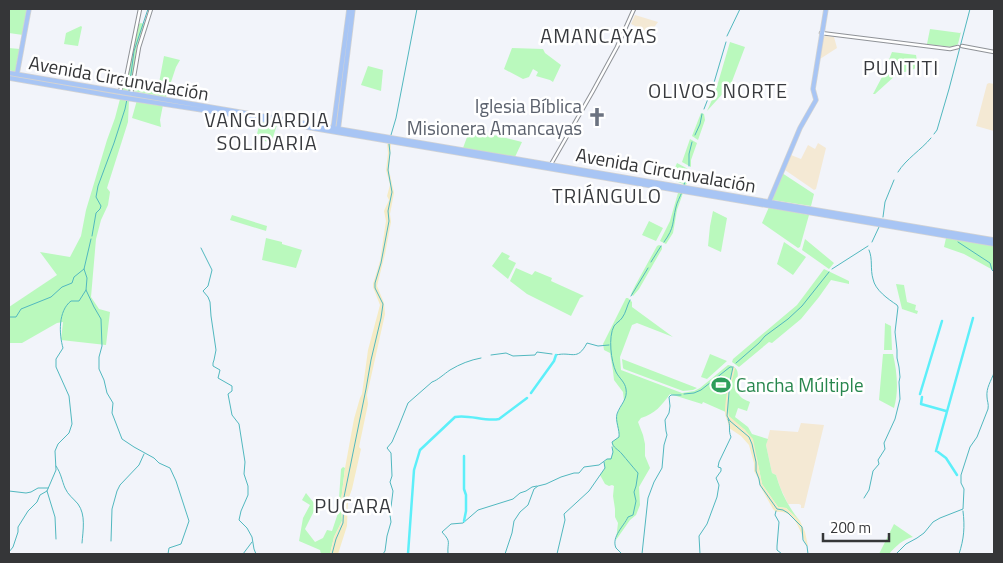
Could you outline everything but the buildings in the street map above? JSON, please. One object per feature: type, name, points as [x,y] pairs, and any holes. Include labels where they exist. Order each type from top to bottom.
[{"type":"main road","points":[[16,77],[29,9]]},
{"type":"main road","points":[[336,130],[349,9]]},
{"type":"main road","points":[[336,130],[353,9]]},
{"type":"main road","points":[[768,203],[800,128],[816,100],[813,89],[826,9]]},
{"type":"main road","name":"Avenida Circunvalación","points":[[9,72],[16,77]]},
{"type":"main road","name":"Avenida Circunvalación","points":[[9,78],[16,77],[551,164],[682,189]]},
{"type":"main road","name":"Avenida Circunvalación","points":[[389,139],[548,169],[994,240]]},
{"type":"main road","name":"Avenida Circunvalación","points":[[768,203],[994,244]]},
{"type":"street","points":[[120,94],[122,83],[126,78],[140,9]]},
{"type":"street","points":[[128,95],[138,47],[151,9]]},
{"type":"street","points":[[548,169],[617,47],[634,9]]},
{"type":"street","points":[[821,33],[950,49],[958,47]]},
{"type":"street","points":[[962,46],[994,52]]},
{"type":"shaded area","points":[[635,15],[658,22],[650,33],[631,24]]},
{"type":"shaded area","points":[[823,37],[834,37],[837,48],[820,59]]},
{"type":"shaded area","points":[[987,84],[994,84],[994,131],[976,126]]},
{"type":"shaded area","points":[[818,143],[826,148],[816,189],[814,190],[785,170],[791,155],[801,159],[808,145],[815,149]]},
{"type":"shaded area","points":[[801,423],[824,425],[804,508],[801,508],[799,504],[788,504],[776,475],[772,473],[766,445],[770,430],[798,432]]},
{"type":"green space","points":[[9,9],[27,9],[23,35],[9,33]]},
{"type":"green space","points":[[139,24],[144,24],[137,46],[130,92],[122,90],[123,84],[127,80]]},
{"type":"green space","points":[[81,26],[78,46],[64,44],[66,33]]},
{"type":"green space","points":[[930,29],[961,32],[958,44],[952,47],[927,44]]},
{"type":"green space","points":[[730,42],[745,47],[731,84],[707,111],[715,93]]},
{"type":"green space","points":[[9,48],[20,49],[16,72],[9,70]]},
{"type":"green space","points":[[512,48],[543,49],[545,53],[561,65],[553,82],[536,76],[538,72],[533,69],[529,77],[523,79],[504,69]]},
{"type":"green space","points":[[892,52],[916,55],[917,61],[920,63],[912,70],[897,74],[873,94],[882,77]]},
{"type":"green space","points":[[164,56],[180,60],[166,97],[133,91],[135,79],[159,83]]},
{"type":"green space","points":[[368,66],[383,70],[381,91],[361,85]]},
{"type":"green space","points":[[120,99],[129,100],[128,122],[107,188],[110,192],[108,205],[101,220],[96,239],[91,297],[99,309],[110,312],[106,345],[61,340],[63,322],[57,323],[22,343],[9,343],[9,307],[57,275],[40,252],[70,257],[81,236],[86,210]]},
{"type":"green space","points":[[137,100],[163,105],[160,120],[161,127],[132,118]]},
{"type":"green space","points":[[701,113],[704,114],[705,120],[698,140],[692,136]]},
{"type":"green space","points":[[260,122],[277,125],[271,143],[256,138]]},
{"type":"green space","points":[[470,129],[522,142],[515,157],[463,148]]},
{"type":"green space","points":[[690,139],[697,143],[691,160],[691,167],[682,162]]},
{"type":"green space","points":[[677,163],[690,170],[691,173],[686,185],[670,179]]},
{"type":"green space","points":[[782,173],[814,194],[811,206],[772,199]]},
{"type":"green space","points":[[678,193],[683,193],[677,210],[673,233],[666,244],[660,241],[670,221]]},
{"type":"green space","points":[[769,207],[809,215],[800,247],[798,248],[762,223]]},
{"type":"green space","points":[[713,211],[727,218],[721,252],[708,246]]},
{"type":"green space","points":[[232,215],[267,226],[266,231],[230,220]]},
{"type":"green space","points":[[649,221],[663,228],[656,241],[642,235]]},
{"type":"green space","points":[[266,238],[302,250],[296,268],[262,260]]},
{"type":"green space","points":[[946,238],[994,246],[993,270],[964,254],[944,247]]},
{"type":"green space","points":[[805,239],[834,263],[829,269],[802,250]]},
{"type":"green space","points":[[784,242],[806,257],[793,275],[777,264]]},
{"type":"green space","points":[[659,245],[662,246],[662,249],[633,296],[631,294],[635,286]]},
{"type":"green space","points":[[502,252],[510,256],[508,259],[516,263],[508,279],[492,266]]},
{"type":"green space","points":[[516,268],[532,275],[535,271],[552,278],[551,281],[584,296],[580,298],[571,316],[527,294],[510,281]]},
{"type":"green space","points":[[824,269],[849,281],[849,284],[831,280],[801,319],[739,367],[732,362],[733,359],[797,305]]},
{"type":"green space","points":[[896,284],[904,285],[907,302],[916,305],[915,310],[918,311],[917,314],[902,309]]},
{"type":"green space","points":[[626,298],[632,302],[632,307],[673,337],[637,323],[632,325],[620,357],[621,370],[682,393],[700,388],[728,365],[737,369],[737,391],[739,395],[750,402],[747,411],[738,408],[735,417],[748,427],[752,434],[768,439],[766,445],[772,473],[776,475],[786,500],[800,521],[786,508],[778,507],[762,484],[757,459],[745,430],[729,417],[728,413],[703,402],[702,404],[670,394],[658,409],[641,418],[638,422],[645,444],[645,456],[650,468],[639,487],[640,505],[636,515],[630,520],[616,540],[618,523],[615,517],[614,486],[605,484],[600,475],[605,468],[604,462],[611,458],[613,452],[612,442],[619,437],[617,419],[618,412],[624,401],[623,392],[614,380],[610,353],[604,350],[603,344]]},
{"type":"green space","points":[[885,323],[891,326],[892,350],[884,350]]},
{"type":"green space","points":[[710,354],[727,361],[707,379],[701,377]]},
{"type":"green space","points":[[883,354],[893,354],[897,388],[894,408],[879,400]]},
{"type":"green space","points":[[622,359],[697,388],[683,391],[624,369]]},
{"type":"green space","points":[[345,468],[341,501],[342,521],[334,537],[330,554],[321,554],[320,550],[299,541],[303,518],[310,505],[302,500],[306,493],[314,503],[315,509],[305,529],[315,542],[323,538],[327,530],[332,531],[338,513],[341,469]]},
{"type":"green space","points":[[894,524],[913,537],[900,543],[889,554],[879,554]]},
{"type":"sand","points":[[387,144],[391,144],[389,170],[394,193],[390,214],[391,222],[377,286],[384,303],[385,314],[367,395],[368,404],[359,447],[361,449],[348,500],[347,526],[338,554],[330,554],[334,537],[342,521],[341,501],[345,468],[354,419],[362,394],[368,350],[380,305],[373,284],[380,261],[386,221],[384,211],[389,200],[387,196],[390,185],[386,170]]},
{"type":"sand","points":[[733,366],[735,368],[729,398],[729,416],[753,439],[762,484],[778,507],[786,508],[800,521],[808,546],[793,518],[788,514],[776,512],[773,509],[754,471],[754,463],[749,445],[741,436],[729,428],[725,406]]},
{"type":"waterway","points":[[92,236],[96,213],[101,206],[96,197],[98,186],[125,109],[134,51],[148,9]]},
{"type":"waterway","points":[[391,135],[417,9]]},
{"type":"waterway","points":[[727,36],[740,9]]},
{"type":"waterway","points":[[934,134],[937,130],[949,89],[970,9]]},
{"type":"waterway","points":[[704,109],[726,42]]},
{"type":"waterway","points":[[695,135],[702,114]]},
{"type":"waterway","points":[[898,172],[931,138]]},
{"type":"waterway","points":[[689,166],[692,142]]},
{"type":"waterway","points":[[332,554],[343,523],[344,497],[383,304],[375,288],[375,283],[389,221],[388,211],[392,192],[388,170],[389,144]]},
{"type":"waterway","points":[[684,185],[688,170]]},
{"type":"waterway","points":[[883,217],[885,202],[894,180]]},
{"type":"waterway","points":[[664,242],[672,229],[676,205],[682,192]]},
{"type":"waterway","points":[[872,242],[879,227]]},
{"type":"waterway","points":[[91,239],[84,269],[87,278],[86,290],[101,319],[102,346],[99,357],[99,369],[107,393],[113,403],[112,413],[122,439],[170,468],[189,521],[181,544],[169,548],[168,554]]},
{"type":"waterway","points":[[958,242],[990,263],[994,272]]},
{"type":"waterway","points":[[651,262],[661,246]]},
{"type":"waterway","points":[[832,269],[868,246]]},
{"type":"waterway","points":[[201,248],[212,270],[208,286],[203,291],[210,302],[216,350],[213,366],[220,370],[218,378],[232,386],[232,391],[228,394],[232,415],[239,424],[245,462],[244,474],[248,486],[248,495],[239,520],[252,537],[256,554]]},
{"type":"waterway","points":[[864,498],[869,490],[873,471],[879,464],[878,460],[885,449],[884,443],[895,419],[900,399],[900,377],[895,332],[898,307],[876,287],[872,275],[869,250]]},
{"type":"waterway","points":[[631,296],[648,268]]},
{"type":"waterway","points":[[9,317],[16,317],[21,309],[51,297],[62,287],[72,283],[74,277],[84,269]]},
{"type":"waterway","points":[[736,363],[802,306],[829,272]]},
{"type":"waterway","points":[[9,552],[13,547],[18,527],[40,495],[47,491],[56,470],[55,451],[58,444],[69,433],[72,424],[69,396],[56,367],[56,359],[63,348],[60,330],[64,311],[71,301],[79,301],[86,290]]},
{"type":"waterway","points":[[622,554],[616,548],[615,540],[628,517],[633,515],[636,501],[634,492],[638,473],[612,442],[619,437],[617,417],[618,411],[625,399],[626,389],[614,367],[611,336],[614,326],[623,316],[630,300]]},
{"type":"waterway","points":[[936,451],[973,318]]},
{"type":"waterway","points":[[920,394],[942,321]]},
{"type":"waterway","points":[[556,355],[577,354],[587,343],[598,346],[609,345]]},
{"type":"waterway","points":[[491,355],[506,353],[513,356],[535,355],[537,352],[552,354]]},
{"type":"waterway","points":[[531,393],[554,361],[556,355]]},
{"type":"waterway","points":[[383,554],[391,522],[393,491],[390,482],[392,476],[391,453],[387,448],[392,442],[408,403],[432,382],[450,370],[465,362],[481,358]]},
{"type":"waterway","points":[[684,394],[701,390],[732,367]]},
{"type":"waterway","points":[[733,367],[727,416],[730,421],[749,437],[760,485],[777,509],[788,513],[802,527],[803,540],[807,546],[808,554]]},
{"type":"waterway","points":[[896,554],[906,544],[924,533],[933,522],[963,509],[964,489],[961,483],[961,475],[970,447],[977,437],[988,409],[987,391],[994,373]]},
{"type":"waterway","points":[[642,554],[648,498],[662,468],[667,435],[665,420],[670,406],[669,397],[671,395],[681,395]]},
{"type":"waterway","points":[[922,397],[921,404],[946,411]]},
{"type":"waterway","points":[[408,554],[414,470],[420,450],[455,417],[499,419],[527,398]]},
{"type":"waterway","points":[[700,554],[699,536],[707,524],[717,497],[719,485],[716,478],[721,471],[721,468],[718,467],[719,462],[731,437],[728,419]]},
{"type":"waterway","points":[[505,554],[514,521],[528,505],[534,489],[561,477],[579,473],[584,467],[599,465],[607,459],[611,459],[612,447]]},
{"type":"waterway","points":[[938,452],[946,458],[957,475]]},
{"type":"waterway","points":[[111,541],[112,509],[117,491],[120,485],[139,465],[144,454]]},
{"type":"waterway","points":[[464,456],[466,511],[464,521]]},
{"type":"waterway","points":[[557,554],[565,520],[564,514],[589,491],[605,468],[604,462]]},
{"type":"waterway","points":[[56,466],[66,490],[81,508],[83,523],[82,543]]},
{"type":"waterway","points":[[448,554],[448,540],[442,532],[451,524],[463,523],[478,510],[513,499],[520,493],[537,486]]},
{"type":"waterway","points":[[9,491],[26,493],[38,488],[48,488]]},
{"type":"waterway","points":[[47,491],[55,517],[56,539]]},
{"type":"waterway","points":[[776,511],[775,515],[779,522],[777,550],[782,554]]},
{"type":"waterway","points":[[959,554],[964,533],[963,511]]},
{"type":"waterway","points":[[243,554],[252,542]]},
{"type":"place","name":"Iglesia Bíblica Misionera Amancayas","points":[[597,117]]},
{"type":"place","name":"Cancha Múltiple","points":[[721,385]]},
{"type":"district","name":"AMANCAYAS","points":[[599,36]]},
{"type":"district","name":"PUNTITI","points":[[901,68]]},
{"type":"district","name":"OLIVOS NORTE","points":[[718,91]]},
{"type":"district","name":"VANGUARDIA SOLIDARIA","points":[[267,132]]},
{"type":"district","name":"TRIÁNGULO","points":[[607,196]]},
{"type":"district","name":"PUCARA","points":[[353,506]]}]
